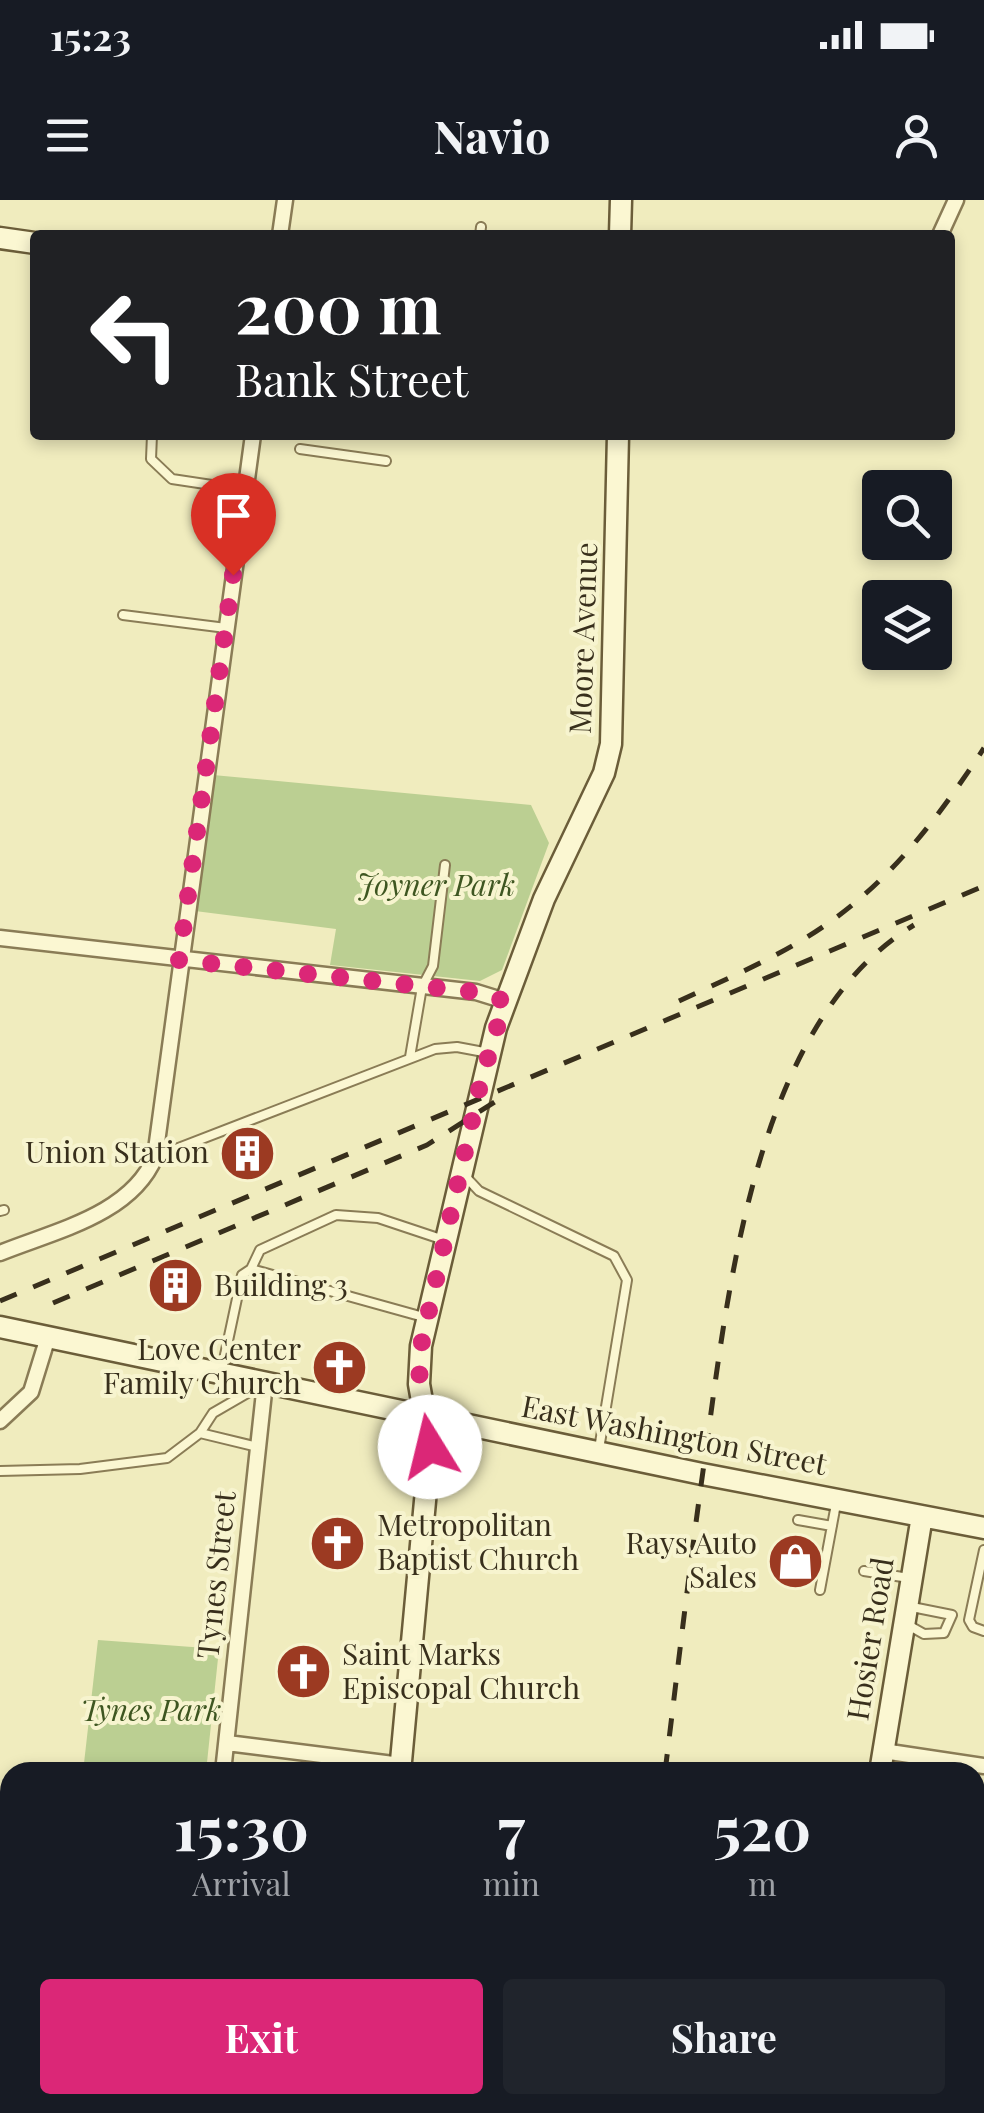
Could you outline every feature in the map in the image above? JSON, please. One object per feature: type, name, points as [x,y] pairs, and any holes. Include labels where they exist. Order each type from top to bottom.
[{"type":"street","points":[[281,230],[285,200]]},
{"type":"street","points":[[620,230],[621,200]]},
{"type":"street","points":[[942,230],[956,200]]},
{"type":"street","points":[[0,238],[30,242]]},
{"type":"street","points":[[0,1253],[114,1206],[140,1186],[155,1157],[251,440]]},
{"type":"street","name":"Moore Avenue","points":[[401,1762],[430,1447],[418,1369],[444,1240],[505,1001],[544,899],[604,774],[612,744],[618,440]]},
{"type":"street","points":[[0,938],[422,986],[505,1001]]},
{"type":"street","name":"East Washington Street","points":[[0,1327],[984,1528]]},
{"type":"street","points":[[0,1420],[31,1392],[48,1338]]},
{"type":"street","name":"Tynes Street","points":[[224,1762],[266,1383]]},
{"type":"street","name":"Hosier Road","points":[[882,1762],[922,1516]]},
{"type":"street","points":[[226,1743],[353,1762]]},
{"type":"street","points":[[884,1751],[957,1762]]},
{"type":"lane","points":[[152,440],[151,459],[172,480],[245,490]]},
{"type":"lane","points":[[300,449],[386,461]]},
{"type":"lane","points":[[123,615],[226,628]]},
{"type":"lane","points":[[410,1057],[422,986],[433,966],[444,866]]},
{"type":"lane","points":[[155,1157],[410,1057],[457,1047],[489,1054]]},
{"type":"lane","points":[[461,1171],[480,1190],[614,1256],[627,1280],[599,1452]]},
{"type":"lane","points":[[220,1374],[242,1275],[251,1269],[260,1250],[336,1215],[378,1218],[444,1240]]},
{"type":"lane","points":[[251,1269],[427,1318]]},
{"type":"lane","points":[[0,1471],[80,1470],[166,1458],[200,1433],[230,1400],[266,1383]]},
{"type":"lane","points":[[200,1433],[258,1448]]},
{"type":"lane","points":[[820,1590],[837,1500]]},
{"type":"lane","points":[[798,1520],[832,1526]]},
{"type":"lane","points":[[984,1550],[980,1589],[969,1620],[972,1627],[984,1631]]},
{"type":"lane","points":[[864,1571],[912,1578]]},
{"type":"lane","points":[[906,1614],[952,1615],[944,1633],[924,1634],[906,1614]]},
{"type":"green space","name":"Joyner Park","points":[[213,775],[531,805],[549,843],[502,970],[480,981],[330,965],[336,929],[195,911]]},
{"type":"green space","name":"Tynes Park","points":[[98,1640],[219,1649],[207,1762],[84,1762]]},
{"type":"railway","points":[[679,1001],[789,948],[849,908],[913,845],[984,748]]},
{"type":"railway","points":[[0,1301],[984,886]]},
{"type":"railway","points":[[666,1762],[725,1317],[758,1165],[784,1092],[818,1025],[860,969],[914,925]]},
{"type":"railway","points":[[53,1303],[427,1145],[504,1096]]},
{"type":"place","name":"Union Station","points":[[248,1153]]},
{"type":"place","name":"Building 3","points":[[175,1286]]},
{"type":"place","name":"Love Center Family Church","points":[[340,1367]]},
{"type":"place","name":"Metropolitan Baptist Church","points":[[338,1543]]},
{"type":"place","name":"Rays Auto Sales","points":[[796,1561]]},
{"type":"place","name":"Saint Marks Episcopal Church","points":[[303,1672]]},
{"type":"route","points":[[233,575],[179,960],[476,992],[505,1001],[481,1081],[421,1346],[419,1384],[430,1447]]}]
